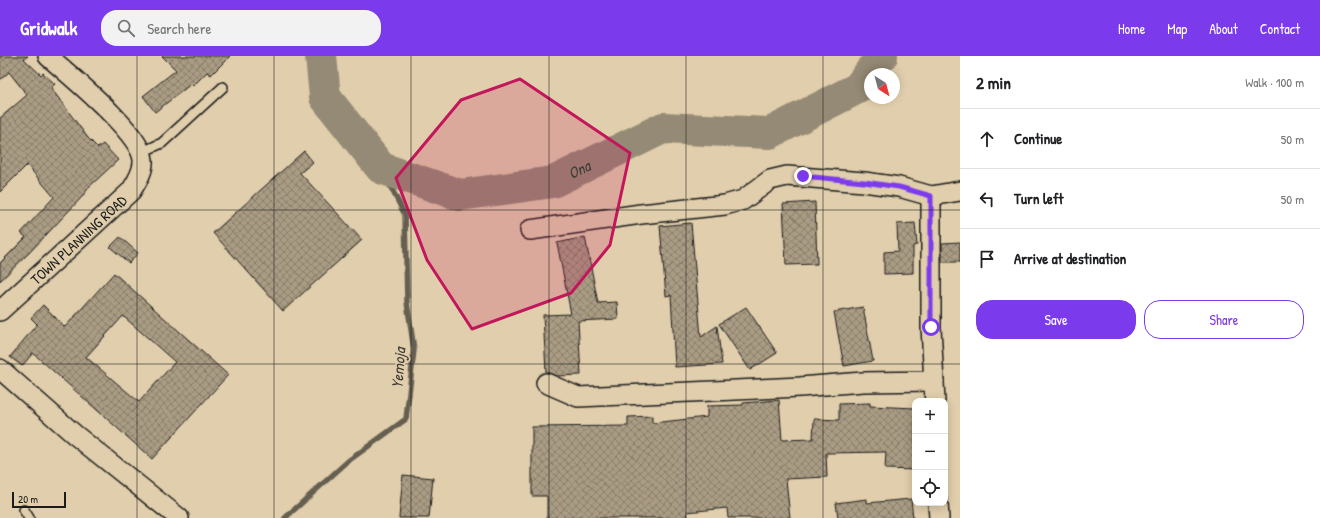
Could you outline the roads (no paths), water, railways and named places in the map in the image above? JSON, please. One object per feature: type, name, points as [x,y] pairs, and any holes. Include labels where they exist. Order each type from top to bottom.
[{"type":"street","points":[[48,56],[126,130],[137,146],[142,157]]},
{"type":"street","name":"TOWN PLANNING ROAD","points":[[0,311],[131,192],[140,176],[142,157]]},
{"type":"street","points":[[530,230],[641,214],[725,206],[743,200],[770,180],[787,176],[864,182],[899,187],[931,196],[960,191]]},
{"type":"street","points":[[931,196],[931,327],[935,398]]},
{"type":"street","points":[[0,369],[74,434],[179,518]]},
{"type":"street","points":[[546,383],[578,398],[800,388],[863,382],[934,381]]},
{"type":"street","points":[[938,506],[939,518]]},
{"type":"lane","points":[[142,157],[162,143],[223,87]]},
{"type":"waterway","name":"Ona","points":[[321,56],[325,97],[381,168],[460,195],[553,182],[663,128],[770,133],[858,88],[882,56]]},
{"type":"waterway","name":"Yemoja","points":[[285,518],[348,461],[406,419],[414,350],[407,302],[405,215],[381,168]]}]
